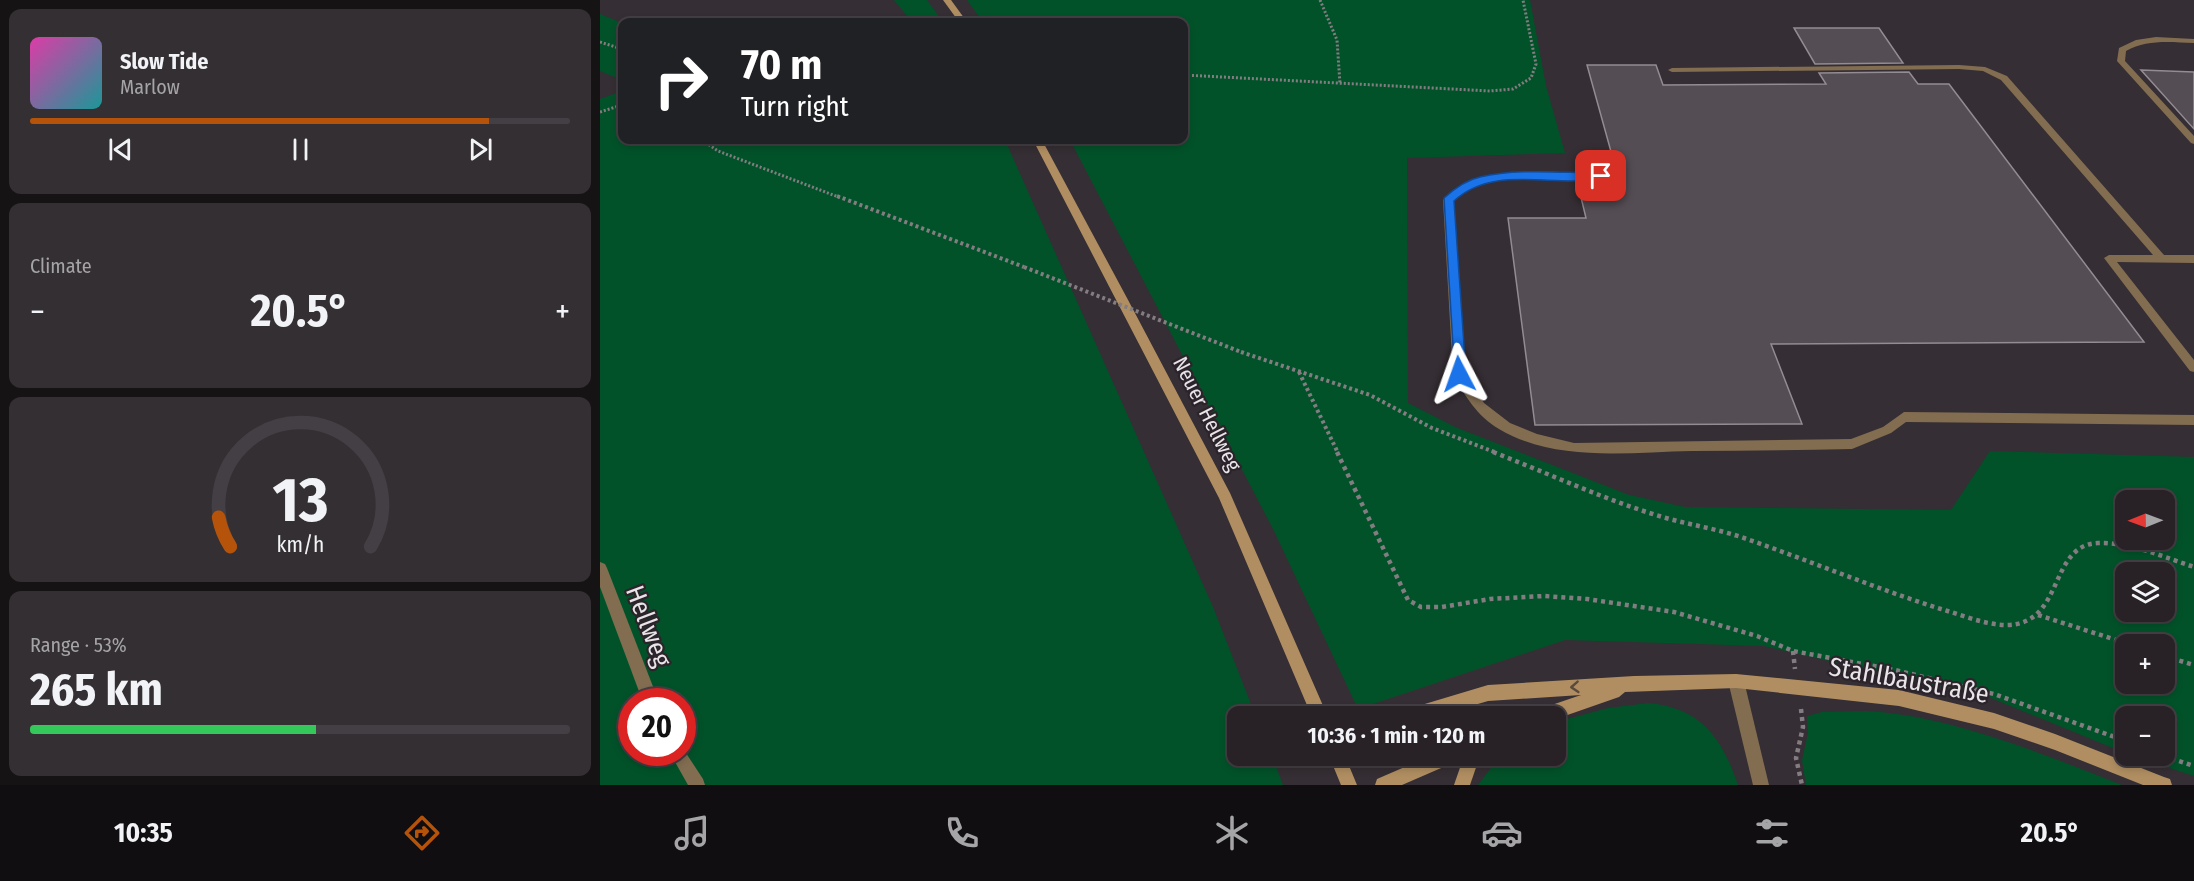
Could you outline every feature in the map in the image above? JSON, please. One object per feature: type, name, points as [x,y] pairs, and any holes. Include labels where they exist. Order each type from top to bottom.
[{"type":"main road","points":[[947,0],[960,18]]},
{"type":"main road","name":"Neuer Hellweg","points":[[1039,144],[1225,497],[1315,706]]},
{"type":"main road","name":"Stahlbaustraße","points":[[1445,706],[1488,693],[1634,684],[1736,681],[1798,686],[1899,698],[1994,721],[2055,742],[2164,785]]},
{"type":"main road","name":"Stahlbaustraße","points":[[1566,708],[1634,684]]},
{"type":"main road","points":[[1341,766],[1349,785]]},
{"type":"main road","points":[[1383,785],[1426,766]]},
{"type":"main road","points":[[1461,785],[1468,766]]},
{"type":"street","points":[[2194,41],[2149,40],[2132,43],[2122,50],[2121,61],[2194,141]]},
{"type":"street","points":[[1672,70],[1959,67],[1985,69],[2004,78],[2162,259]]},
{"type":"street","points":[[1601,176],[1510,177],[1481,180],[1460,189],[1448,201],[1459,374],[1468,393],[1479,408],[1501,425],[1531,438],[1574,448],[1852,444],[1887,430],[1904,417],[2194,420]]},
{"type":"street","points":[[2194,259],[2109,258],[2194,368]]},
{"type":"street","name":"Hellweg","points":[[600,568],[646,688]]},
{"type":"street","points":[[1736,681],[1761,785]]},
{"type":"street","points":[[686,766],[697,785]]},
{"type":"path","points":[[1320,0],[1336,31],[1340,47],[1340,84]]},
{"type":"path","points":[[1188,75],[1490,91],[1520,88],[1536,72],[1523,0]]},
{"type":"path","points":[[600,42],[618,48]]},
{"type":"path","points":[[600,112],[618,106]]},
{"type":"path","points":[[708,144],[718,151],[1241,352],[1370,395],[1432,428],[1618,501],[1666,518],[1739,536],[1894,594],[1988,623],[2008,625],[2030,621],[2038,615],[2070,557],[2085,546],[2096,543],[2127,545],[2194,567]]},
{"type":"path","points":[[1299,371],[1408,600],[1421,607],[1442,607],[1490,599],[1544,596],[1587,599],[1674,612],[1714,622],[1793,651],[1803,727],[1796,758],[1802,785]]},
{"type":"path","points":[[2038,615],[2115,640]]},
{"type":"path","points":[[2175,659],[2194,665]]},
{"type":"path","points":[[2175,760],[2194,766]]},
{"type":"green space","points":[[894,0],[927,0],[940,18],[909,18]]},
{"type":"green space","points":[[967,0],[1530,0],[1546,86],[1565,153],[1407,158],[1408,403],[1455,427],[1629,495],[1685,507],[1951,510],[1990,451],[2194,457],[2194,776],[2164,766],[2175,766],[2175,706],[2115,706],[2115,749],[1991,698],[1764,646],[1565,640],[1367,706],[1357,706],[1273,529],[1072,144],[1188,144],[1188,18],[980,18]]},
{"type":"green space","points":[[600,14],[618,21],[618,78],[600,71]]},
{"type":"green space","points":[[618,92],[618,144],[1007,144],[1213,607],[1252,706],[1227,706],[1227,766],[1276,766],[1283,785],[600,785],[600,99]]},
{"type":"green space","points":[[1649,703],[1683,711],[1707,728],[1717,740],[1738,785],[1478,785],[1492,766],[1566,766],[1566,719],[1608,708]]},
{"type":"green space","points":[[1865,711],[1896,714],[1962,728],[2029,749],[2122,785],[1806,785],[1802,760],[1808,733],[1807,716],[1822,712]]},
{"type":"building","points":[[1794,28],[1879,28],[1903,63],[1815,64]]},
{"type":"building","points":[[1587,65],[1656,65],[1663,85],[1826,84],[1819,73],[1909,72],[1918,84],[1949,84],[2144,342],[1771,344],[1802,424],[1535,425],[1508,218],[1586,218],[1578,185],[1620,184]]},
{"type":"building","points":[[2141,70],[2194,72],[2194,129]]},
{"type":"route","points":[[1459,374],[1448,230],[1448,201],[1460,189],[1481,180],[1510,177],[1601,176]]}]
